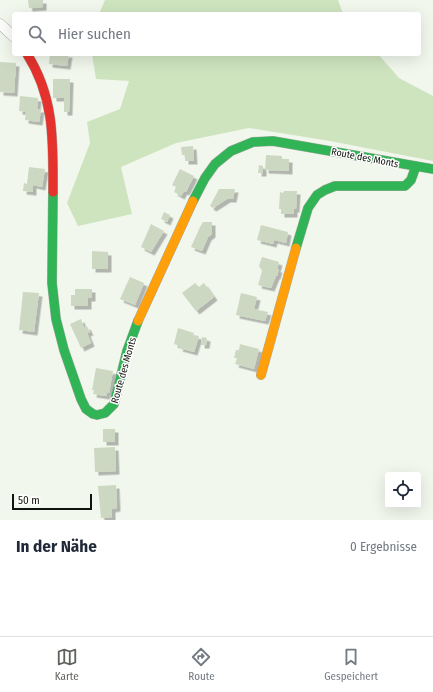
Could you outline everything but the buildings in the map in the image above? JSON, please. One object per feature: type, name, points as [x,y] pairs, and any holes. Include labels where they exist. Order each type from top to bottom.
[{"type":"street","points":[[0,24],[12,35]]},
{"type":"street","name":"Route des Monts","points":[[28,56],[38,70],[45,88],[52,125],[52,291],[57,321],[77,389],[84,405],[92,414],[98,415],[107,412],[114,404],[127,351],[138,321],[201,186],[210,172],[223,157],[231,151],[246,144],[267,140],[433,169]]},
{"type":"street","points":[[261,375],[306,213],[312,200],[325,189],[335,186],[405,186],[412,180],[416,166]]},
{"type":"green space","points":[[105,0],[338,0],[342,12],[100,12]]},
{"type":"green space","points":[[92,56],[380,56],[399,78],[433,96],[433,161],[330,141],[249,128],[176,143],[121,167],[132,214],[78,226],[67,203],[90,143],[87,122],[120,109],[129,81],[96,79]]},
{"type":"traffic: fast","points":[[193,201],[205,178],[215,164],[231,151],[253,142],[273,141],[433,169]]},
{"type":"traffic: fast","points":[[296,248],[308,208],[317,195],[335,186],[405,186],[411,180],[416,166]]},
{"type":"traffic: fast","points":[[53,192],[52,283],[56,319],[64,350],[81,399],[86,409],[93,414],[97,415],[105,413],[114,404],[127,351],[138,321]]},
{"type":"traffic: slow","points":[[138,321],[193,201]]},
{"type":"traffic: slow","points":[[261,375],[296,248]]},
{"type":"traffic: jam","points":[[28,56],[43,87],[48,104],[52,138],[53,192]]}]
